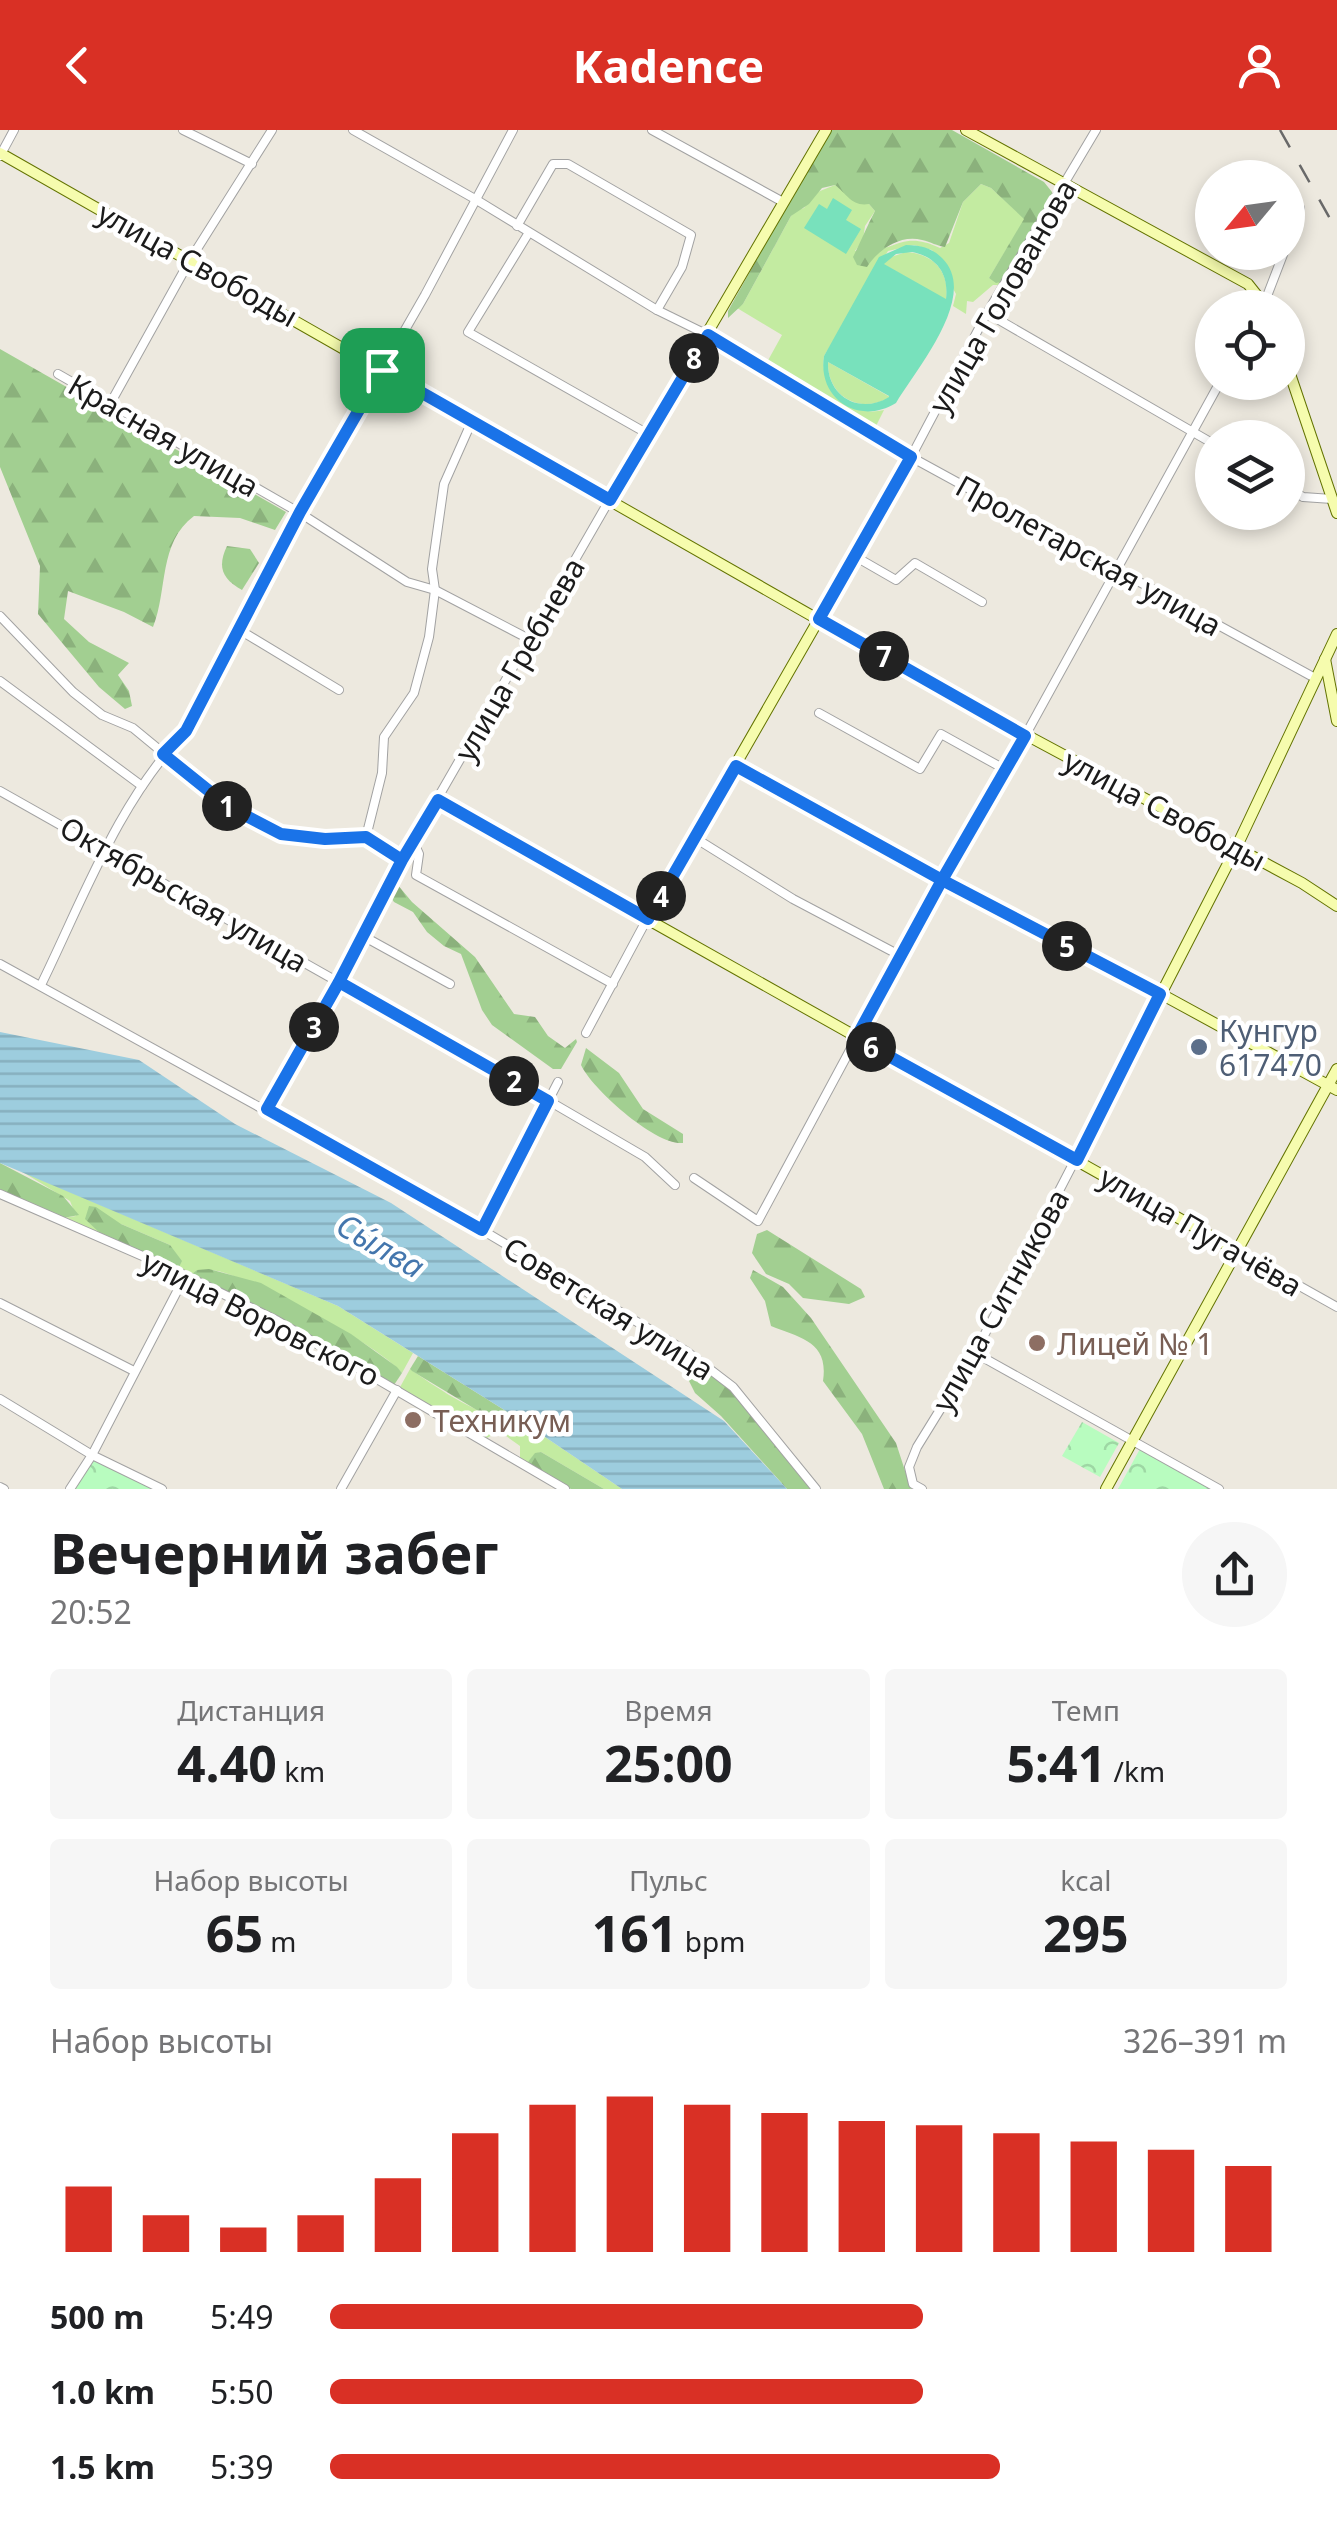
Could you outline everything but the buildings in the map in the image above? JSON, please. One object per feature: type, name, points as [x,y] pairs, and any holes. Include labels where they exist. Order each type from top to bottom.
[{"type":"street","points":[[0,154],[14,130]]},
{"type":"street","points":[[183,130],[252,164]]},
{"type":"street","points":[[110,404],[190,260],[272,130]]},
{"type":"street","name":"Пролетарская улица","points":[[352,130],[911,457],[1314,678]]},
{"type":"street","points":[[41,985],[142,786],[163,754],[186,731],[300,512],[513,130]]},
{"type":"street","points":[[652,130],[783,202]]},
{"type":"street","name":"улица Гребнева","points":[[267,1109],[402,860],[826,130]]},
{"type":"street","points":[[966,130],[1176,242],[1253,290]]},
{"type":"street","name":"улица Голованова","points":[[586,1033],[856,557],[987,313],[1096,130]]},
{"type":"street","name":"улица Свободы","points":[[0,154],[1025,736],[1337,906]]},
{"type":"street","points":[[517,226],[553,164],[568,164],[691,235],[682,267],[657,310]]},
{"type":"street","points":[[528,234],[468,332],[648,434]]},
{"type":"street","points":[[987,313],[1195,433]]},
{"type":"street","name":"Красная улица","points":[[58,374],[300,512],[407,582],[435,590],[530,640]]},
{"type":"street","points":[[694,1178],[758,1221],[900,956],[1210,400]]},
{"type":"street","points":[[1299,400],[1337,513]]},
{"type":"street","points":[[366,837],[382,773],[384,737],[414,693],[430,637],[435,590],[432,569],[444,484],[472,421]]},
{"type":"street","points":[[1305,497],[1332,499]]},
{"type":"street","points":[[856,557],[896,580],[914,563],[982,602]]},
{"type":"street","points":[[3,620],[73,692],[102,715],[133,728],[229,807],[281,834],[325,839],[366,837],[402,860]]},
{"type":"street","points":[[0,634],[3,620]]},
{"type":"street","points":[[238,629],[338,690]]},
{"type":"street","name":"улица Ситникова","points":[[922,1489],[913,1484],[909,1467],[917,1446],[975,1353],[1077,1160],[1236,848],[1337,634]]},
{"type":"street","points":[[1324,658],[1337,721]]},
{"type":"street","points":[[0,682],[142,786]]},
{"type":"street","points":[[819,713],[920,768],[942,734],[1006,770]]},
{"type":"street","points":[[736,766],[1333,1088]]},
{"type":"street","name":"Октябрьская улица","points":[[0,791],[644,1157],[675,1185]]},
{"type":"street","name":"улица Пугачёва","points":[[438,800],[1337,1307]]},
{"type":"street","points":[[695,838],[794,899],[900,956]]},
{"type":"street","points":[[414,843],[419,854],[416,874],[613,984]]},
{"type":"street","points":[[363,936],[450,984]]},
{"type":"street","name":"Советская улица","points":[[0,964],[482,1230],[686,1352],[733,1386],[816,1489]]},
{"type":"street","points":[[1106,1489],[1333,1088],[1337,1069]]},
{"type":"street","points":[[482,1230],[558,1082]]},
{"type":"street","name":"улица Воровского","points":[[0,1194],[276,1320],[565,1489]]},
{"type":"street","points":[[70,1489],[185,1276]]},
{"type":"street","points":[[0,1303],[134,1370]]},
{"type":"street","points":[[975,1353],[1219,1489]]},
{"type":"street","points":[[341,1489],[397,1390]]},
{"type":"street","points":[[0,1399],[92,1454],[162,1489]]},
{"type":"green space","points":[[829,130],[952,130],[1044,182],[1052,192],[1051,199],[1001,282],[996,283],[989,278],[1024,219],[991,188],[981,184],[963,202],[945,247],[922,240],[898,241],[883,249],[867,267],[857,265],[853,257],[875,211],[869,204],[854,202],[835,185],[822,188],[809,204],[791,216],[743,304],[728,318],[728,311]]},
{"type":"green space","points":[[981,184],[991,188],[1025,219],[989,278],[1002,285],[993,285],[973,302],[967,301],[966,314],[953,306],[956,294],[932,250],[914,245],[888,251],[824,356],[827,380],[840,399],[860,410],[884,410],[876,426],[766,364],[782,335],[737,308],[743,304],[791,216],[804,208],[815,193],[835,185],[875,211],[855,251],[879,250],[905,241],[940,248],[949,243],[963,202]]},
{"type":"green space","points":[[833,198],[852,210],[846,220],[861,229],[846,254],[804,228],[819,204],[827,209]]},
{"type":"green space","points":[[906,245],[930,249],[952,273],[954,291],[941,331],[896,403],[882,409],[855,410],[834,396],[827,385],[824,356],[879,257]],"holes":[[[912,252],[940,268],[946,299],[884,264],[896,254]],[[828,362],[889,396],[889,397],[867,404],[847,399],[833,385]]]},
{"type":"green space","points":[[906,252],[925,256],[938,266],[945,281],[946,300],[883,264]]},
{"type":"green space","points":[[0,349],[286,512],[275,530],[240,518],[194,516],[169,553],[153,627],[68,591],[64,619],[89,642],[129,663],[118,675],[129,691],[132,706],[125,709],[99,687],[38,614],[40,566],[0,467]]},
{"type":"green space","points":[[828,362],[890,397],[868,404],[848,399],[833,385]]},
{"type":"green space","points":[[227,546],[250,549],[259,563],[242,590],[223,572]]},
{"type":"green space","points":[[397,884],[475,957],[514,1014],[535,1017],[548,1036],[565,1048],[576,1039],[561,1069],[553,1069],[492,1025],[482,1010],[461,954],[444,946],[427,932],[413,912],[394,902],[390,896]]},
{"type":"green space","points":[[586,1048],[619,1073],[643,1109],[683,1134],[683,1143],[657,1135],[611,1101],[581,1065]]},
{"type":"green space","points":[[0,1163],[63,1196],[79,1215],[63,1218],[0,1192]]},
{"type":"green space","points":[[21,1171],[338,1306],[413,1353],[402,1373],[342,1330],[254,1284],[212,1270],[191,1277],[178,1269],[170,1245],[121,1224],[102,1234],[63,1218],[76,1216],[70,1201]]},
{"type":"green space","points":[[89,1206],[170,1245],[182,1261],[178,1269],[102,1235],[85,1219]]},
{"type":"green space","points":[[767,1230],[861,1289],[865,1297],[849,1304],[803,1298],[789,1284],[766,1274],[752,1253],[757,1234]]},
{"type":"green space","points":[[209,1269],[261,1283],[351,1334],[402,1373],[394,1385],[192,1274]]},
{"type":"green space","points":[[753,1270],[783,1287],[811,1318],[896,1443],[911,1489],[884,1489],[862,1434],[823,1381],[824,1368],[817,1349],[802,1338],[771,1326],[765,1301],[750,1278]]},
{"type":"green space","points":[[418,1356],[514,1416],[503,1420],[490,1418],[412,1371]]},
{"type":"green space","points":[[684,1356],[692,1358],[737,1395],[813,1489],[787,1489],[695,1393],[681,1365]]},
{"type":"green space","points":[[410,1369],[476,1409],[490,1415],[514,1416],[622,1489],[604,1489],[541,1452],[527,1463],[520,1458],[520,1446],[499,1431],[487,1438],[399,1389]]},
{"type":"green space","points":[[1082,1422],[1119,1443],[1100,1477],[1062,1456]]},
{"type":"green space","points":[[1141,1447],[1215,1489],[1118,1489]]},
{"type":"green space","points":[[541,1452],[604,1489],[571,1489],[527,1463]]},
{"type":"green space","points":[[93,1459],[154,1489],[74,1489]]},
{"type":"water","name":"Сы́лва","points":[[0,1032],[139,1060],[235,1124],[391,1203],[724,1421],[787,1489],[622,1489],[338,1306],[0,1163]]},
{"type":"railway","points":[[1280,130],[1337,231]]},
{"type":"place","name":"Кунгур 617470","points":[[1199,1047]]},
{"type":"place","name":"Лицей № 1","points":[[1037,1343]]},
{"type":"place","name":"Техникум","points":[[413,1420]]},
{"type":"route","points":[[382,370],[300,512],[186,731],[163,754],[229,807],[281,834],[325,839],[366,837],[402,860],[339,982],[548,1101],[482,1230],[267,1109],[402,860],[438,800],[648,919],[736,766],[942,880],[1160,994],[1077,1160],[856,1038],[942,880],[1025,736],[819,619],[911,457],[708,335],[610,500],[382,370]]}]
